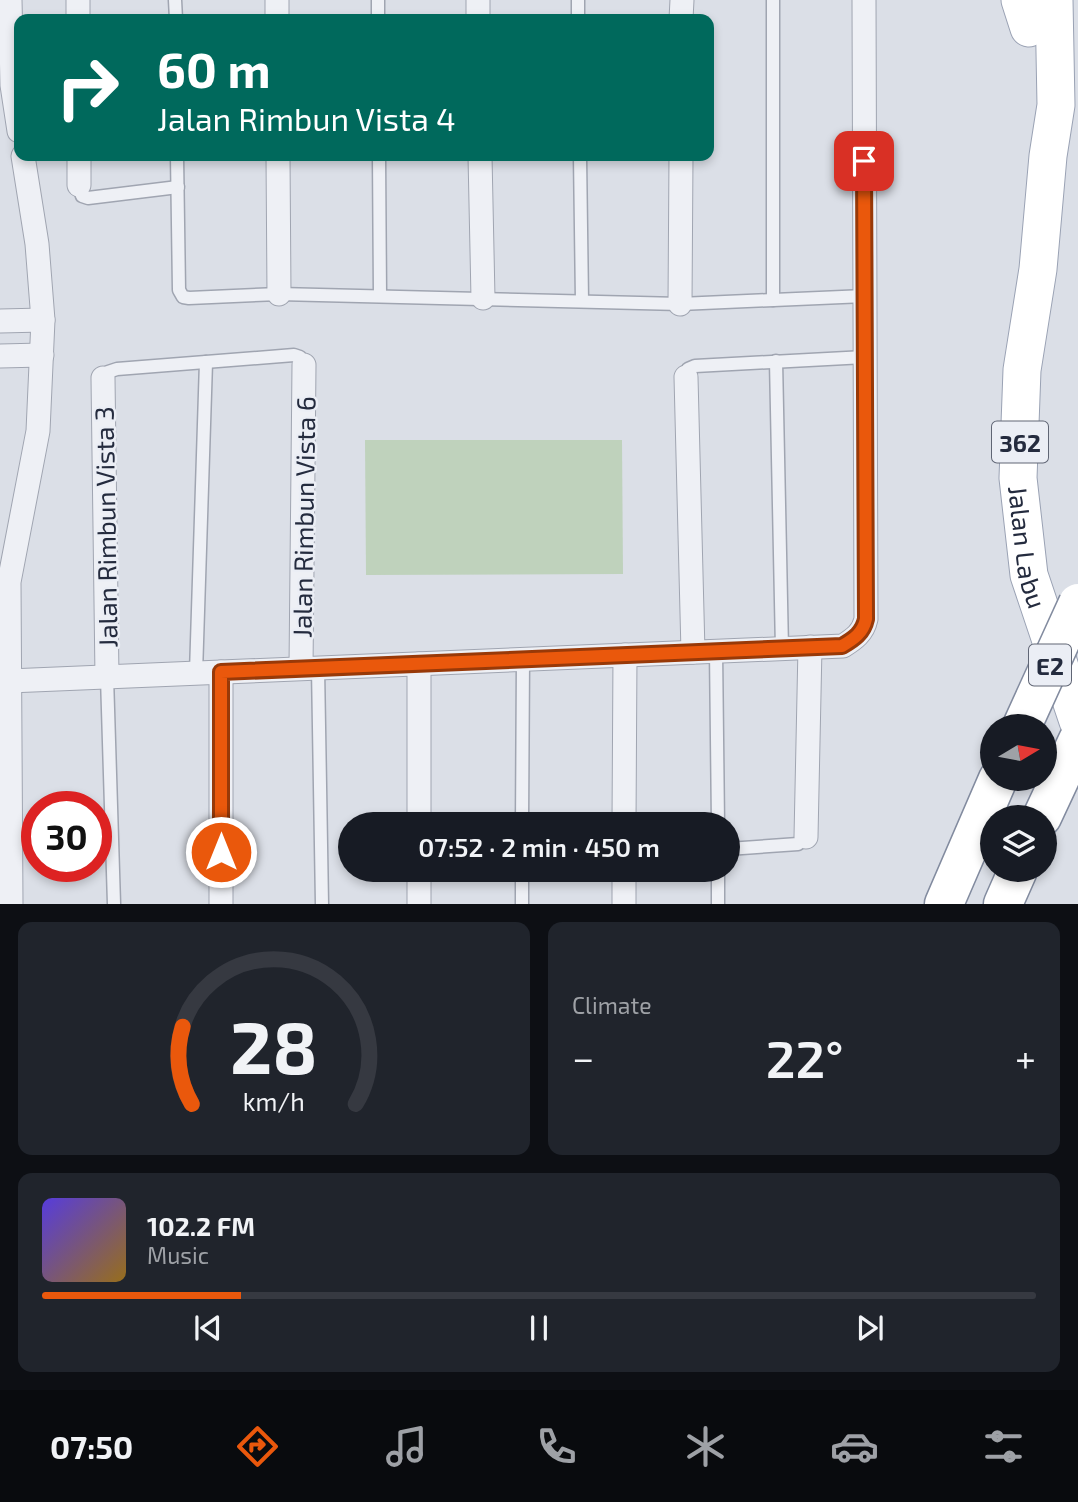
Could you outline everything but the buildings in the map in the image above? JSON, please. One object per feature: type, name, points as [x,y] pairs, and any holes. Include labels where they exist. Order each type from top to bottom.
[{"type":"highway","name":"E2","points":[[1027,714],[1078,603]]},
{"type":"highway","points":[[1048,804],[1078,740]]},
{"type":"highway","points":[[944,904],[993,791]]},
{"type":"highway","points":[[1003,904],[1013,882]]},
{"type":"main road","name":"Jalan Labu","points":[[1055,0],[1056,105],[1048,156],[1038,269],[1022,370],[1018,478],[1029,575],[1078,721]]},
{"type":"main road","name":"Jalan Labu","points":[[1027,9],[1031,99],[1048,156]]},
{"type":"street","points":[[10,0],[14,98]]},
{"type":"street","points":[[9,681],[842,646],[855,638],[864,628],[866,619],[864,0]]},
{"type":"street","points":[[11,904],[9,582],[38,431],[43,320],[37,244],[24,161]]},
{"type":"street","points":[[79,161],[79,184]]},
{"type":"street","points":[[278,161],[279,294]]},
{"type":"street","points":[[480,161],[482,298]]},
{"type":"street","points":[[680,304],[681,161]]},
{"type":"street","points":[[0,321],[43,320]]},
{"type":"street","points":[[0,356],[42,355]]},
{"type":"street","name":"Jalan Rimbun Vista 6","points":[[304,365],[310,668]]},
{"type":"street","points":[[685,377],[705,652]]},
{"type":"street","name":"Jalan Rimbun Vista 3","points":[[103,378],[107,677]]},
{"type":"street","points":[[806,837],[810,647]]},
{"type":"street","points":[[624,812],[625,655]]},
{"type":"street","points":[[419,664],[419,812]]},
{"type":"street","points":[[221,672],[221,904]]},
{"type":"street","points":[[419,882],[419,904]]},
{"type":"street","points":[[624,882],[624,904]]},
{"type":"lane","points":[[773,0],[773,300]]},
{"type":"lane","points":[[177,161],[179,290],[183,297],[279,294],[680,304],[865,296]]},
{"type":"lane","points":[[379,161],[380,296]]},
{"type":"lane","points":[[580,161],[582,301]]},
{"type":"lane","points":[[79,184],[82,196],[88,198],[178,187]]},
{"type":"lane","points":[[103,378],[108,372],[117,369],[294,355],[300,358],[304,365]]},
{"type":"lane","points":[[685,377],[688,369],[695,366],[865,357]]},
{"type":"lane","points":[[776,361],[782,649]]},
{"type":"lane","points":[[196,673],[206,362]]},
{"type":"lane","points":[[705,652],[717,812]]},
{"type":"lane","points":[[522,812],[523,659]]},
{"type":"lane","points":[[310,668],[322,904]]},
{"type":"lane","points":[[107,677],[114,904]]},
{"type":"lane","points":[[740,848],[798,844],[806,837]]},
{"type":"lane","points":[[522,882],[522,904]]},
{"type":"lane","points":[[718,882],[718,904]]},
{"type":"green space","points":[[365,440],[622,440],[623,574],[366,575]]},
{"type":"route","points":[[221,852],[221,672],[842,646],[855,638],[864,628],[866,619],[864,161]]}]
